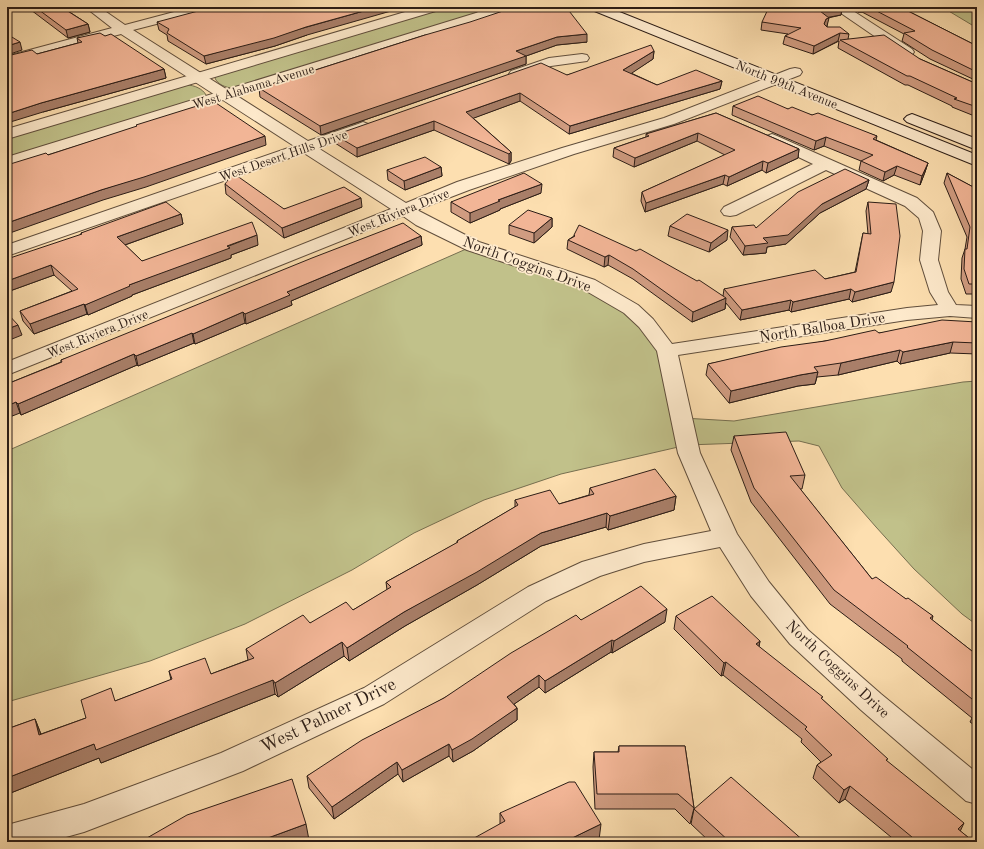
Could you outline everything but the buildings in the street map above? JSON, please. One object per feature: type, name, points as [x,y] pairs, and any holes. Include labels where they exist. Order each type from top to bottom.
[{"type":"street","name":"North Coggins Drive","points":[[90,7],[122,30],[440,231],[473,246],[588,284],[631,310],[646,323],[667,351],[689,453],[726,537],[760,589],[799,637],[871,702],[977,791]]},
{"type":"street","points":[[7,60],[207,7]]},
{"type":"street","name":"West Alabama Avenue","points":[[7,134],[435,7]]},
{"type":"street","name":"West Alabama Avenue","points":[[7,162],[480,16],[499,7]]},
{"type":"street","name":"North 99th Avenue","points":[[596,7],[790,74],[977,162]]},
{"type":"street","points":[[628,7],[686,30]]},
{"type":"street","points":[[838,7],[918,59]]},
{"type":"street","points":[[846,29],[868,26]]},
{"type":"street","points":[[505,77],[549,62],[582,58]]},
{"type":"street","name":"West Riviera Drive","points":[[7,369],[403,209],[504,171],[669,122],[790,74]]},
{"type":"street","points":[[703,109],[725,118]]},
{"type":"street","points":[[896,112],[977,144]]},
{"type":"street","name":"West Desert Hills Drive","points":[[7,251],[379,121]]},
{"type":"street","points":[[754,131],[912,202],[927,216],[932,231],[929,260],[939,292],[950,310]]},
{"type":"street","points":[[730,211],[827,163]]},
{"type":"street","name":"North Balboa Drive","points":[[667,351],[907,314],[950,310],[977,312]]},
{"type":"street","name":"West Palmer Drive","points":[[7,839],[84,818],[232,762],[374,696],[537,594],[591,569],[644,553],[726,537]]},
{"type":"green space","points":[[444,7],[492,7],[486,11],[233,88],[222,85],[215,78],[217,75]]},
{"type":"green space","points":[[943,7],[977,7],[977,28],[947,10]]},
{"type":"green space","points":[[187,85],[201,89],[206,95],[205,97],[7,159],[7,138]]},
{"type":"green space","points":[[473,246],[612,297],[667,351],[683,418],[734,421],[963,382],[977,381],[977,625],[962,614],[914,569],[876,527],[842,488],[819,446],[799,441],[687,445],[561,474],[484,500],[414,533],[352,570],[245,624],[150,661],[7,702],[7,451]]}]
